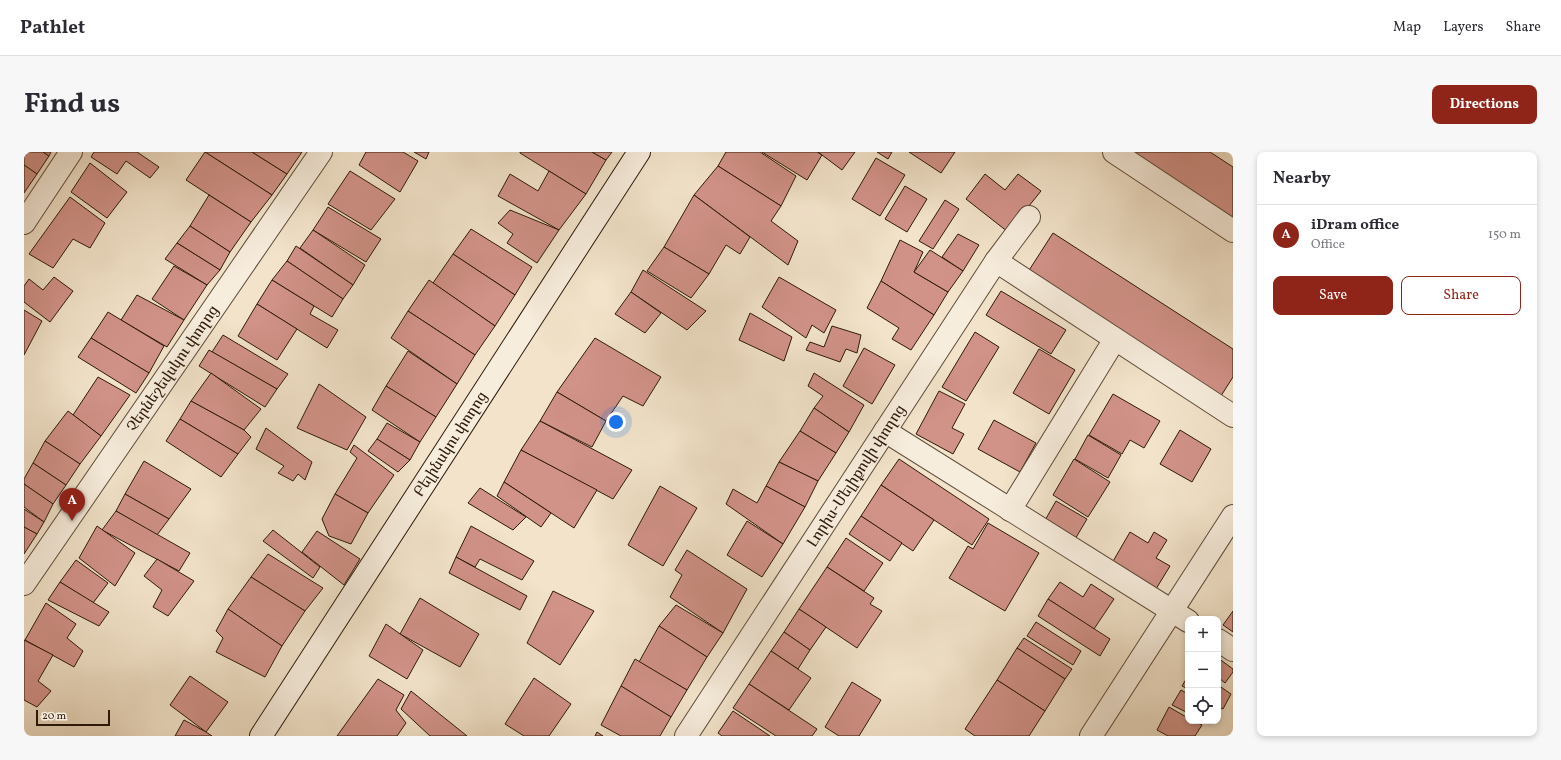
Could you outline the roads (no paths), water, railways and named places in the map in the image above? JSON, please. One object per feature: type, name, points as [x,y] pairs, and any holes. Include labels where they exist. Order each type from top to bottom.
[{"type":"street","points":[[24,223],[71,152]]},
{"type":"street","name":"Չերնեշեվսկու փողոց","points":[[24,584],[320,152]]},
{"type":"street","name":"Բելինսկու փողոց","points":[[261,736],[638,152]]},
{"type":"street","points":[[1114,152],[1233,231]]},
{"type":"street","name":"Լորիս-Մելիքովի փողոց","points":[[686,736],[996,261],[1029,217]]},
{"type":"street","points":[[996,261],[1233,416]]},
{"type":"street","points":[[1010,510],[1115,338]]},
{"type":"street","points":[[885,431],[1180,616]]},
{"type":"street","points":[[1091,736],[1180,616],[1233,516]]},
{"type":"street","points":[[1221,642],[1233,650]]},
{"type":"place","name":"iDram office","points":[[72,521]]}]
